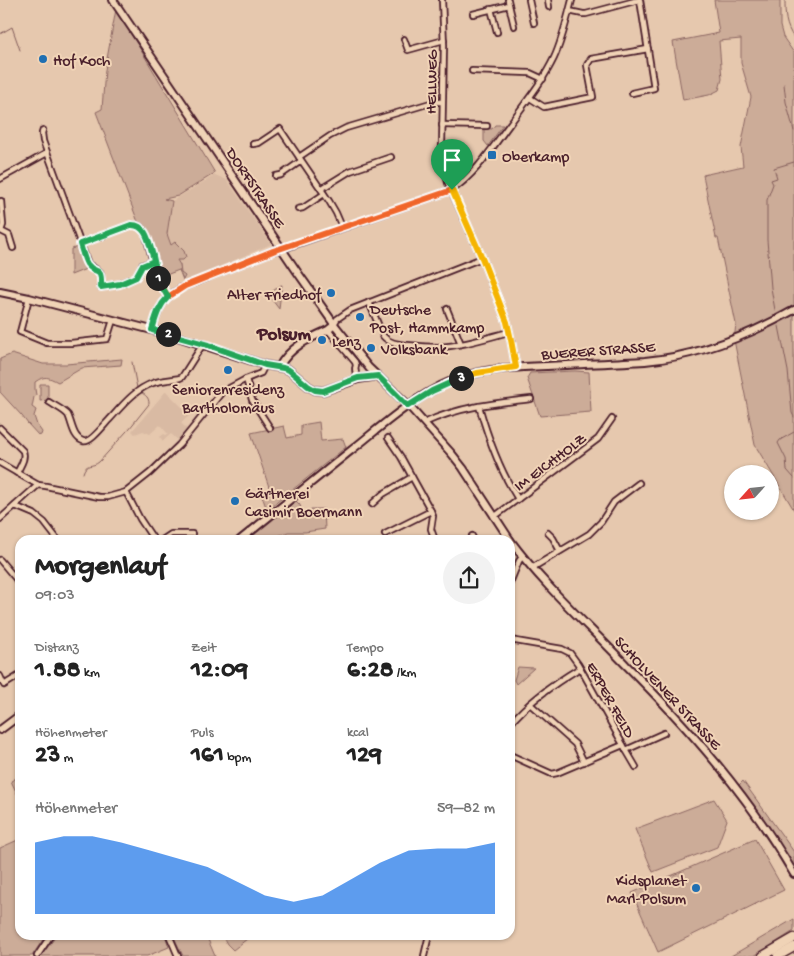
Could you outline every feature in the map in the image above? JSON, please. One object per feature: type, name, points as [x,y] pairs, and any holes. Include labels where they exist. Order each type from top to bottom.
[{"type":"highway","points":[[763,956],[794,938]]},
{"type":"highway","points":[[778,956],[794,947]]},
{"type":"main road","name":"DORFSTRASSE","points":[[113,0],[334,324],[365,362],[408,406]]},
{"type":"main road","points":[[0,292],[152,330],[265,365],[280,367],[289,370],[308,386],[318,390],[326,390],[358,378],[378,376]]},
{"type":"main road","name":"BUERER STRASSE","points":[[246,535],[396,413],[432,391],[466,376],[516,367],[647,360],[684,355],[734,340],[794,310]]},
{"type":"main road","points":[[280,367],[297,346],[328,330],[334,324]]},
{"type":"main road","name":"SCHOLVENER STRASSE","points":[[408,406],[463,468],[507,535]]},
{"type":"main road","name":"SCHOLVENER STRASSE","points":[[515,547],[532,568],[655,694],[721,768],[762,823],[794,874]]},
{"type":"main road","points":[[0,730],[15,719]]},
{"type":"street","name":"HELLWEG","points":[[442,0],[444,40],[442,156],[448,183],[452,190]]},
{"type":"street","points":[[529,0],[534,23]]},
{"type":"street","points":[[548,0],[549,7]]},
{"type":"street","points":[[152,330],[160,306],[168,297],[185,286],[273,251],[452,190],[462,184],[543,79],[555,56],[572,0]]},
{"type":"street","points":[[569,11],[583,14],[640,0],[654,88],[632,93]]},
{"type":"street","points":[[473,14],[508,2],[514,26]]},
{"type":"street","points":[[491,9],[497,32]]},
{"type":"street","name":"HELLWEG","points":[[404,39],[408,50],[444,40]]},
{"type":"street","points":[[530,98],[544,107],[593,97],[587,64],[591,59],[648,49]]},
{"type":"street","points":[[472,71],[530,73],[543,79]]},
{"type":"street","points":[[276,176],[280,175],[330,136],[346,128],[426,104],[442,102]]},
{"type":"street","name":"HELLWEG","points":[[442,125],[487,126]]},
{"type":"street","points":[[253,144],[259,143],[280,129],[321,189],[336,213],[342,228]]},
{"type":"street","points":[[43,130],[47,153],[80,244],[88,264],[100,272],[101,287],[120,284],[136,277],[142,266],[154,261]]},
{"type":"street","points":[[0,179],[47,153]]},
{"type":"street","points":[[321,189],[347,172],[391,157]]},
{"type":"street","points":[[452,190],[482,258],[510,332],[516,367]]},
{"type":"street","points":[[298,209],[303,208],[324,194]]},
{"type":"street","points":[[1,201],[3,225],[1,231],[9,235],[13,248]]},
{"type":"street","points":[[80,244],[135,225],[140,226],[144,230],[160,282],[168,297]]},
{"type":"street","points":[[334,324],[337,319],[350,310],[482,258]]},
{"type":"street","points":[[29,298],[20,332],[47,343],[71,343],[107,339],[113,320]]},
{"type":"street","points":[[369,302],[383,336],[386,340],[399,344],[440,347],[510,332]]},
{"type":"street","points":[[448,309],[461,344]]},
{"type":"street","points":[[328,330],[356,365],[355,372],[358,378]]},
{"type":"street","points":[[49,402],[67,414],[76,436],[86,442],[142,388],[152,383],[182,377],[202,344]]},
{"type":"street","points":[[0,463],[38,484],[98,497],[108,497],[126,492],[150,473],[179,445],[222,392],[261,373],[265,365]]},
{"type":"street","points":[[246,379],[252,400],[270,428]]},
{"type":"street","points":[[424,424],[454,411],[510,401],[531,400]]},
{"type":"street","points":[[479,406],[503,473],[518,499]]},
{"type":"street","name":"IM EICHHOLZ","points":[[494,517],[598,439],[612,419]]},
{"type":"street","points":[[0,428],[23,451],[24,458],[16,473]]},
{"type":"street","points":[[388,438],[401,457],[431,511],[431,529],[434,535]]},
{"type":"street","points":[[372,504],[383,494],[412,477]]},
{"type":"street","points":[[532,568],[594,530],[607,515],[614,502],[639,482]]},
{"type":"street","points":[[0,519],[38,484]]},
{"type":"street","points":[[126,492],[151,535]]},
{"type":"street","points":[[15,506],[34,514],[44,522],[54,535]]},
{"type":"street","points":[[385,534],[431,511]]},
{"type":"street","points":[[548,533],[560,551]]},
{"type":"street","points":[[170,535],[192,534]]},
{"type":"street","points":[[515,571],[522,557]]},
{"type":"street","points":[[0,560],[15,578]]},
{"type":"street","name":"ERPER FELD","points":[[515,641],[562,650],[570,654],[625,747],[664,733]]},
{"type":"street","points":[[515,719],[556,683],[580,668]]},
{"type":"street","points":[[0,676],[4,685],[15,678]]},
{"type":"street","points":[[530,704],[575,744],[584,762]]},
{"type":"street","points":[[515,757],[552,774],[625,747],[636,767]]},
{"type":"street","points":[[37,956],[48,940]]},
{"type":"street","points":[[171,940],[178,956]]},
{"type":"street","points":[[424,956],[428,940]]},
{"type":"shaded area","points":[[714,0],[780,0],[780,26],[783,37],[794,53],[794,510],[779,485],[779,465],[767,465],[755,445],[734,340],[736,324],[703,175],[743,166],[741,147],[751,97],[741,63],[741,39],[719,41],[722,79],[719,90],[709,95],[683,100],[673,42],[719,33]]},
{"type":"shaded area","points":[[116,9],[215,173],[178,196],[164,199],[172,201],[167,234],[171,245],[175,242],[184,251],[186,257],[183,260],[177,260],[181,273],[185,276],[183,280],[179,270],[166,275],[168,284],[165,285],[158,268],[149,234],[142,224],[138,222],[96,112],[102,109],[105,70]]},
{"type":"shaded area","points":[[495,125],[503,125],[488,146],[484,141],[484,128],[492,129]]},
{"type":"shaded area","points":[[215,175],[227,180],[271,244],[185,282],[167,234],[172,201]]},
{"type":"shaded area","points":[[78,247],[86,269],[71,275],[71,249]]},
{"type":"shaded area","points":[[282,285],[279,309],[269,294]]},
{"type":"shaded area","points":[[12,354],[43,364],[122,359],[121,365],[82,368],[58,382],[52,379],[41,378],[35,382],[36,395],[32,407],[36,410],[34,416],[42,432],[39,436],[0,392],[0,359]]},
{"type":"shaded area","points":[[589,372],[591,412],[540,416],[527,378],[530,373]]},
{"type":"shaded area","points":[[40,384],[48,384],[48,400],[40,401]]},
{"type":"shaded area","points":[[166,391],[190,415],[181,423],[188,430],[179,441],[171,434],[163,441],[160,437],[168,434],[160,425],[150,434],[143,431],[135,434],[132,431]]},
{"type":"shaded area","points":[[319,422],[321,441],[343,439],[346,447],[267,510],[262,496],[271,493],[251,433],[284,426],[287,438],[301,435],[301,425]]},
{"type":"shaded area","points":[[296,501],[300,505],[304,519],[311,509],[324,509],[325,529],[288,532],[280,535],[254,535]]},
{"type":"shaded area","points":[[518,667],[534,668],[516,684],[515,677]]},
{"type":"shaded area","points":[[15,779],[15,789],[11,781]]},
{"type":"shaded area","points":[[743,781],[794,852],[794,869],[738,786]]},
{"type":"shaded area","points":[[714,799],[727,820],[717,847],[653,872],[635,829]]},
{"type":"shaded area","points":[[755,839],[784,890],[658,952],[632,893]]},
{"type":"shaded area","points":[[15,841],[15,940],[43,940],[32,956],[0,956],[0,848]]},
{"type":"shaded area","points":[[794,919],[794,931],[754,956],[731,956]]},
{"type":"shaded area","points":[[53,940],[167,940],[169,947],[147,956],[41,956]]},
{"type":"shaded area","points":[[175,940],[208,940],[215,956],[183,956]]},
{"type":"shaded area","points":[[225,940],[246,940],[233,950]]},
{"type":"waterway","points":[[785,0],[786,20],[794,38]]},
{"type":"waterway","points":[[0,34],[12,27],[20,50]]},
{"type":"waterway","points":[[784,84],[786,102],[794,131]]},
{"type":"waterway","points":[[775,310],[767,240],[767,200],[773,184],[771,180],[777,178],[774,168],[794,162]]},
{"type":"waterway","points":[[779,326],[788,371],[794,417]]},
{"type":"waterway","points":[[132,362],[137,388]]},
{"type":"waterway","points":[[129,429],[149,404],[148,398],[141,392]]},
{"type":"waterway","points":[[83,473],[86,467],[99,462],[127,431]]},
{"type":"waterway","points":[[794,432],[778,443],[786,459],[787,470],[794,478]]},
{"type":"place","name":"Hof Koch","points":[[43,59]]},
{"type":"place","name":"Oberkamp","points":[[492,155]]},
{"type":"place","name":"Alter Friedhof","points":[[331,293]]},
{"type":"place","name":"Deutsche Post, Hammkamp","points":[[360,317]]},
{"type":"place","name":"Lenz","points":[[322,340]]},
{"type":"place","name":"Volksbank","points":[[371,348]]},
{"type":"place","name":"Seniorenresidenz Bartholomäus","points":[[228,370]]},
{"type":"place","name":"Gärtnerei Casimir Boermann","points":[[235,501]]},
{"type":"place","name":"Kidsplanet Marl-Polsum","points":[[696,888]]},
{"type":"district","name":"Polsum","points":[[284,332]]},
{"type":"route","points":[[452,190],[273,251],[185,286],[168,297],[156,274],[154,261],[142,266],[136,277],[120,284],[101,287],[100,272],[88,264],[80,244],[131,225],[140,226],[144,230],[153,256],[154,261],[156,274],[164,291],[168,297],[156,314],[152,330],[289,370],[315,390],[323,391],[358,378],[378,376],[408,406],[432,391],[466,376],[516,367],[507,322],[482,258],[452,190]]}]
